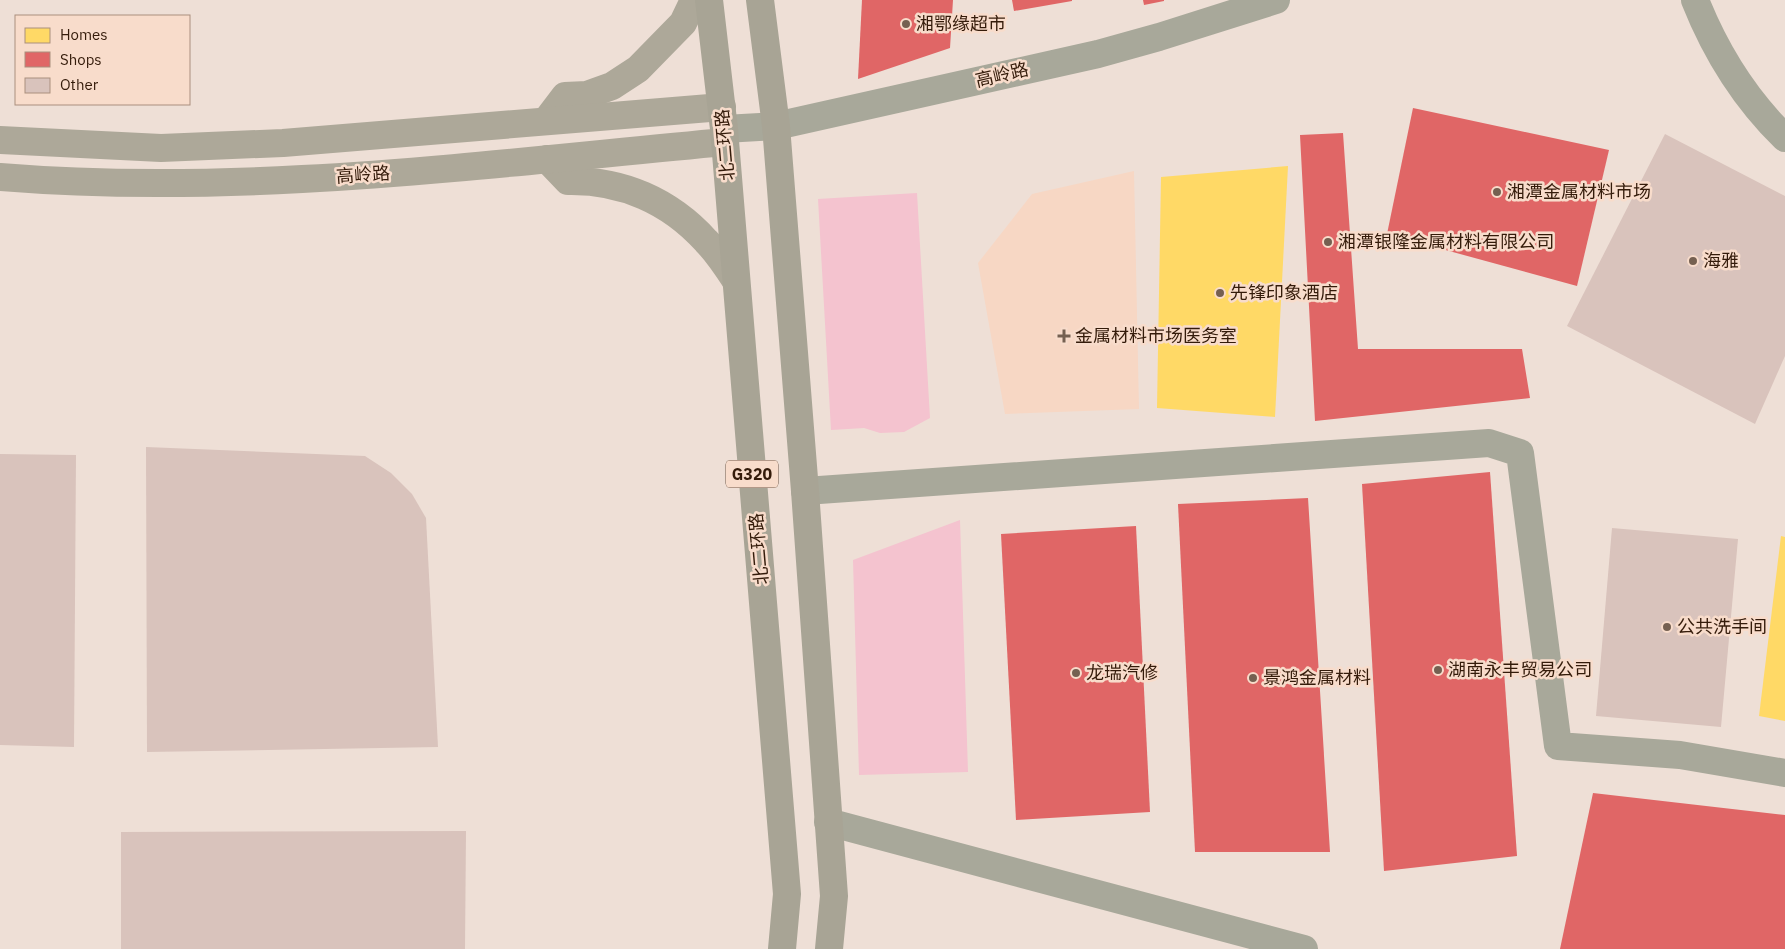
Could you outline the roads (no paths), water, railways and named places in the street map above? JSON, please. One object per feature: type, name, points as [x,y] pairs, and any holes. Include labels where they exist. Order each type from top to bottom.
[{"type":"highway","name":"北二环路","points":[[709,0],[724,126],[787,894],[782,949]]},
{"type":"highway","name":"G320","points":[[760,0],[776,126],[805,491],[834,896],[829,949]]},
{"type":"main road","points":[[546,121],[565,96],[587,95],[612,86],[638,69],[683,24],[694,0]]},
{"type":"main road","points":[[0,140],[161,148],[282,143],[546,121],[724,126]]},
{"type":"main road","name":"高岭路","points":[[0,177],[109,183],[216,183],[369,175],[547,159],[724,126]]},
{"type":"main road","points":[[547,159],[568,181],[600,182],[622,187],[640,193],[672,211],[706,240],[736,281]]},
{"type":"street","name":"高岭路","points":[[724,126],[776,126],[1098,54],[1276,0]]},
{"type":"street","points":[[1695,0],[1708,32],[1730,72],[1754,105],[1785,138]]},
{"type":"street","points":[[805,491],[1489,443],[1520,454],[1558,746],[1680,755],[1785,773]]},
{"type":"street","points":[[828,822],[1304,949]]},
{"type":"place","name":"湘鄂缘超市","points":[[906,24]]},
{"type":"place","name":"湘潭金属材料市场","points":[[1497,192]]},
{"type":"place","name":"湘潭银隆金属材料有限公司","points":[[1328,242]]},
{"type":"place","name":"海雅","points":[[1693,261]]},
{"type":"place","name":"先锋印象酒店","points":[[1220,293]]},
{"type":"place","name":"金属材料市场医务室","points":[[1064,336]]},
{"type":"place","name":"公共洗手间","points":[[1667,627]]},
{"type":"place","name":"湖南永丰贸易公司","points":[[1438,670]]},
{"type":"place","name":"龙瑞汽修","points":[[1076,673]]},
{"type":"place","name":"景鸿金属材料","points":[[1253,678]]}]
